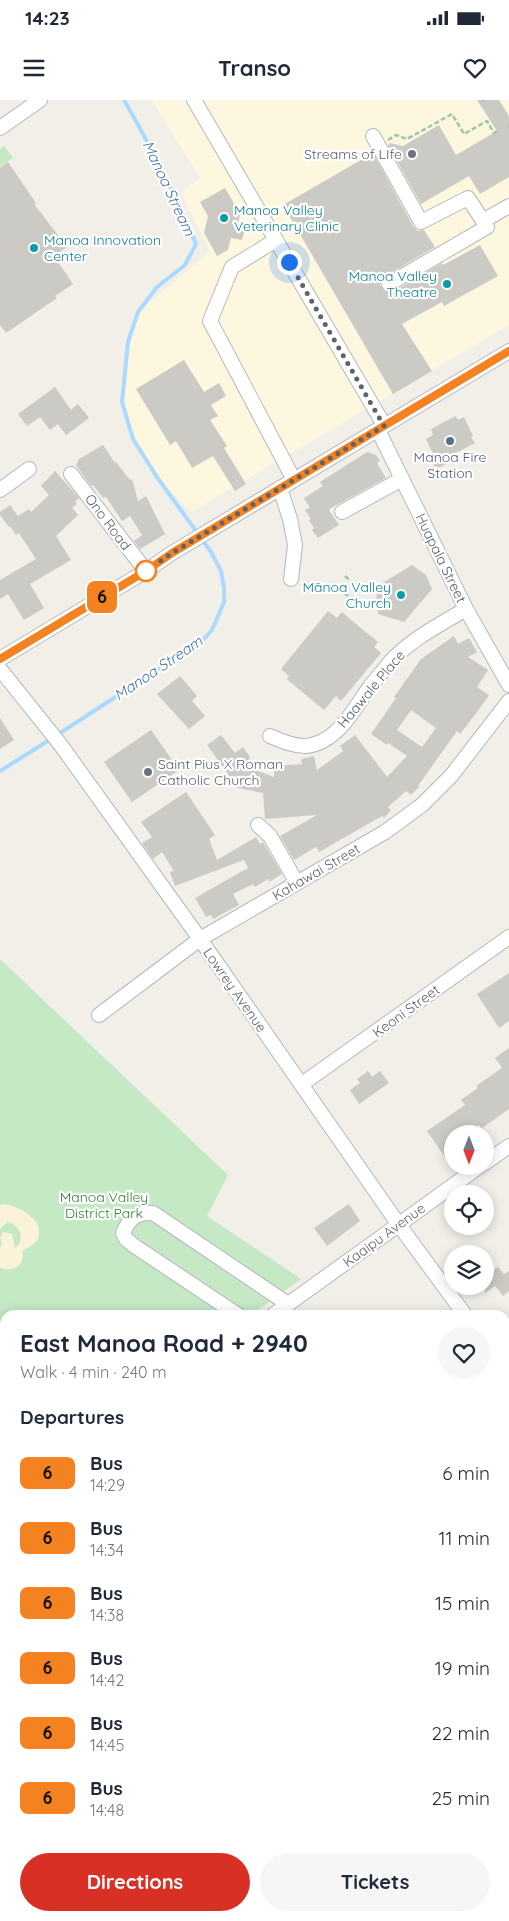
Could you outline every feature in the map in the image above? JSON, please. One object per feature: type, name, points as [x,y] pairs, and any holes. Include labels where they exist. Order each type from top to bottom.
[{"type":"street","points":[[0,128],[40,100]]},
{"type":"street","name":"Huapala Street","points":[[194,100],[276,240],[381,428],[402,479],[466,609],[509,685]]},
{"type":"street","points":[[376,140],[421,222],[468,198],[487,227],[389,284]]},
{"type":"street","points":[[483,221],[509,206]]},
{"type":"street","points":[[276,240],[232,266],[210,321],[294,480]]},
{"type":"street","points":[[0,659],[146,571],[172,553],[509,351]]},
{"type":"street","points":[[0,490],[29,469]]},
{"type":"street","name":"Ono Road","points":[[71,474],[146,571]]},
{"type":"street","points":[[342,512],[402,479]]},
{"type":"street","points":[[280,488],[290,519],[295,545],[291,580]]},
{"type":"street","name":"Haawale Place","points":[[270,736],[285,742],[306,746],[322,740],[348,719],[369,688],[418,636],[466,609]]},
{"type":"street","name":"Lowrey Avenue","points":[[0,668],[60,744],[302,1084],[398,1225],[461,1310]]},
{"type":"street","name":"Kahawai Street","points":[[99,1015],[200,939],[385,832],[422,805],[451,776],[509,701]]},
{"type":"street","points":[[258,825],[270,836],[297,884]]},
{"type":"street","name":"Keoni Street","points":[[302,1084],[509,937]]},
{"type":"street","points":[[494,1157],[509,1146]]},
{"type":"street","name":"Kaaipu Avenue","points":[[280,1310],[467,1175]]},
{"type":"street","points":[[230,1310],[133,1245],[123,1233],[130,1219],[144,1212],[152,1213],[288,1304]]},
{"type":"path","points":[[376,140],[396,135],[407,139],[452,114],[464,134],[487,121],[494,133],[497,131]]},
{"type":"path","points":[[345,576],[362,592]]},
{"type":"path","points":[[334,583],[348,596]]},
{"type":"shaded area","points":[[152,100],[509,100],[509,325],[191,512],[157,477],[133,439],[122,402],[128,342],[138,312],[210,252],[181,193],[200,178]]},
{"type":"green space","points":[[4,146],[13,158],[0,167],[0,149]]},
{"type":"green space","name":"Manoa Valley District Park","points":[[0,959],[228,1175],[207,1216],[301,1279],[258,1310],[0,1310]]},
{"type":"sand","points":[[0,1205],[16,1207],[29,1215],[38,1225],[39,1231],[35,1242],[22,1251],[23,1256],[20,1264],[9,1269],[0,1268],[0,1248],[2,1244],[0,1238],[3,1232],[12,1234],[15,1248],[21,1237],[16,1226],[8,1222],[0,1229]]},
{"type":"building","points":[[477,100],[499,100],[509,116],[509,177],[480,194],[469,176],[421,204],[388,145],[390,143],[403,146],[439,125],[456,155],[497,131]]},
{"type":"building","points":[[373,153],[413,226],[418,231],[424,230],[435,247],[384,277],[380,285],[384,291],[393,292],[442,263],[443,265],[480,245],[498,276],[444,306],[442,302],[402,324],[432,371],[393,394],[283,205]]},
{"type":"building","name":"Manoa Innovation Center","points":[[8,162],[36,203],[34,204],[67,247],[54,256],[73,284],[55,296],[57,298],[6,333],[0,325],[0,168]]},
{"type":"building","name":"Manoa Valley Veterinary Clinic","points":[[225,188],[240,214],[238,224],[246,226],[242,240],[231,238],[228,250],[217,256],[204,233],[208,216],[200,202]]},
{"type":"building","points":[[184,360],[204,392],[219,383],[226,396],[211,405],[218,416],[210,420],[227,446],[224,448],[246,484],[235,491],[213,456],[192,468],[176,441],[170,445],[136,389]]},
{"type":"building","points":[[55,387],[71,410],[78,404],[89,418],[66,435],[58,424],[50,430],[40,417],[27,426],[18,414]]},
{"type":"building","name":"Manoa Fire Station","points":[[456,416],[458,420],[464,417],[475,443],[452,455],[454,460],[438,468],[435,467],[429,456],[433,454],[426,439],[433,435],[431,429]]},
{"type":"building","points":[[103,445],[115,463],[130,480],[132,479],[138,501],[146,496],[165,534],[140,549],[134,541],[142,535],[130,516],[122,521],[106,497],[103,498],[93,485],[91,486],[76,465],[79,459]]},
{"type":"building","points":[[367,452],[376,455],[380,461],[377,463],[386,478],[331,508],[329,510],[339,525],[318,538],[312,530],[314,528],[309,520],[311,519],[305,510],[310,508],[304,498],[323,486],[320,482]]},
{"type":"building","points":[[55,471],[79,498],[75,502],[77,504],[72,508],[78,515],[56,536],[71,560],[30,584],[44,608],[24,620],[8,594],[0,599],[0,580],[36,559],[19,533],[16,535],[0,515],[0,512],[10,505],[18,516],[29,509],[31,512],[49,495],[41,486]]},
{"type":"building","name":"Mānoa Valley Church","points":[[412,565],[426,575],[432,589],[404,622],[378,614],[376,587]]},
{"type":"building","points":[[328,611],[337,618],[342,612],[378,642],[374,647],[381,653],[341,701],[336,696],[324,710],[289,681],[287,679],[289,676],[281,669]]},
{"type":"building","points":[[454,636],[458,644],[469,638],[477,652],[468,657],[488,670],[477,687],[489,695],[460,734],[457,731],[419,787],[411,795],[406,791],[388,807],[391,810],[384,818],[382,816],[319,852],[316,847],[294,860],[280,836],[317,815],[265,819],[263,793],[238,788],[207,745],[221,735],[235,753],[243,747],[250,757],[247,767],[274,777],[274,766],[302,764],[301,759],[314,756],[317,770],[343,751],[340,746],[355,735],[387,777],[407,756],[371,734],[421,659]],"holes":[[[411,710],[436,728],[422,747],[397,730]]]},
{"type":"building","points":[[180,676],[197,696],[192,701],[205,716],[189,729],[157,694]]},
{"type":"building","points":[[0,718],[14,740],[0,749]]},
{"type":"building","points":[[151,730],[179,770],[132,802],[104,762]]},
{"type":"building","points":[[186,792],[215,835],[209,839],[217,860],[256,837],[260,844],[263,842],[282,874],[269,882],[268,879],[255,887],[253,884],[233,894],[239,905],[213,919],[211,915],[206,917],[195,898],[248,868],[244,860],[175,886],[170,872],[174,871],[162,852],[153,859],[142,843],[152,837],[141,822]]},
{"type":"building","points":[[509,973],[509,1021],[499,1028],[477,994]]},
{"type":"building","points":[[509,1048],[509,1109],[486,1125],[444,1125],[444,1155],[427,1131],[465,1105],[461,1100],[478,1088],[476,1086],[502,1068],[495,1058]]},
{"type":"building","points":[[368,1071],[372,1077],[380,1071],[389,1083],[359,1104],[350,1090],[360,1083],[357,1079]]},
{"type":"building","points":[[349,1204],[360,1221],[327,1246],[314,1228]]},
{"type":"building","points":[[498,1267],[504,1274],[509,1271],[509,1291],[503,1296],[494,1287],[494,1270]]},
{"type":"waterway","name":"Manoa Stream","points":[[57,735],[203,640],[212,630],[224,602],[221,571],[211,552],[157,477],[133,439],[122,402],[128,342],[138,312],[157,287],[185,265],[196,244],[180,207],[124,100]]},
{"type":"waterway","name":"Manoa Stream","points":[[0,771],[51,739]]},
{"type":"bus line","name":"6","points":[[0,659],[146,571],[172,553],[509,351]]},
{"type":"place","name":"Streams of LIfe","points":[[412,154]]},
{"type":"place","name":"Manoa Valley Veterinary Clinic","points":[[224,218]]},
{"type":"place","name":"Manoa Innovation Center","points":[[34,248]]},
{"type":"place","name":"Manoa Valley Theatre","points":[[447,284]]},
{"type":"place","name":"Manoa Fire Station","points":[[450,441]]},
{"type":"place","name":"Mānoa Valley Church","points":[[401,595]]},
{"type":"place","name":"Saint Pius X Roman Catholic Church","points":[[148,772]]},
{"type":"route","points":[[146,571],[172,553],[384,426],[289,262]]}]
